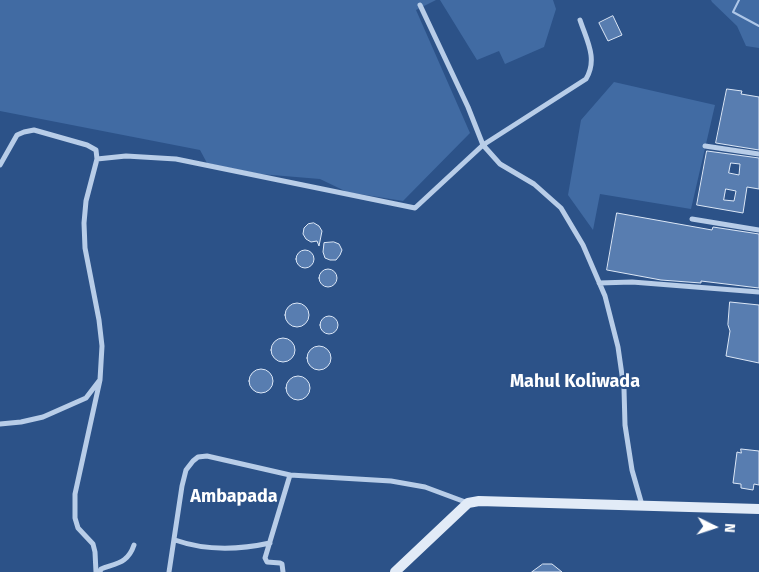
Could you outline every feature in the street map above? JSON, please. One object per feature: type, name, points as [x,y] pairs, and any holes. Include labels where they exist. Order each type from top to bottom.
[{"type":"street","points":[[420,5],[468,107],[483,146],[500,164],[534,184],[561,208],[582,245],[605,296],[618,347],[624,389],[625,425],[632,470],[642,505]]},
{"type":"street","points":[[97,159],[126,156],[176,160],[415,208],[483,146],[586,79],[591,71],[593,60],[580,20]]},
{"type":"street","points":[[0,165],[17,135],[34,130],[87,145],[96,150],[97,159],[86,201],[84,223],[85,248],[102,346],[100,380],[75,494],[75,518],[78,528],[93,544],[96,552],[96,572]]},
{"type":"street","points":[[705,146],[759,154]]},
{"type":"street","points":[[692,220],[759,230]]},
{"type":"street","points":[[598,283],[632,282],[759,292]]},
{"type":"street","points":[[0,424],[43,417],[86,398],[100,380]]},
{"type":"street","points":[[170,572],[186,470],[198,457],[207,456],[290,476],[391,481],[425,487],[468,503],[479,501],[759,509]]},
{"type":"street","points":[[283,572],[282,564],[267,562],[266,560],[290,476]]},
{"type":"street","points":[[395,572],[468,503]]},
{"type":"street","points":[[175,540],[205,548],[229,550],[270,543]]},
{"type":"street","points":[[100,572],[101,569],[123,562],[132,552],[134,545]]},
{"type":"shaded area","points":[[0,0],[436,0],[416,10],[470,133],[403,201],[347,192],[320,179],[260,174],[207,163],[200,150],[0,111]]},
{"type":"shaded area","points":[[440,0],[553,0],[556,9],[544,47],[505,64],[499,51],[477,60]]},
{"type":"shaded area","points":[[711,0],[759,0],[759,48],[746,46],[737,26]]},
{"type":"shaded area","points":[[614,82],[715,105],[691,209],[600,194],[593,230],[568,195],[581,120]]},
{"type":"building","points":[[613,16],[622,35],[608,41],[599,23]]},
{"type":"building","points":[[727,89],[742,91],[741,94],[759,97],[759,150],[716,143]]},
{"type":"building","points":[[707,151],[759,158],[759,189],[747,187],[743,213],[697,205]],"holes":[[[731,163],[740,164],[739,175],[729,173]],[[726,189],[736,191],[734,201],[724,200]]]},
{"type":"building","points":[[617,213],[712,230],[713,227],[759,234],[759,288],[701,281],[701,283],[661,280],[607,270]]},
{"type":"building","points":[[314,223],[322,231],[319,246],[317,241],[311,242],[303,234],[304,228],[308,224]]},
{"type":"building","points":[[334,242],[339,244],[342,250],[336,260],[330,260],[325,258],[323,252],[324,243]]},
{"type":"building","points":[[301,250],[309,250],[314,255],[312,266],[301,268],[296,263],[296,255]]},
{"type":"building","points":[[324,269],[332,269],[337,274],[335,285],[324,287],[319,282],[319,274]]},
{"type":"building","points":[[730,302],[759,305],[759,363],[726,356],[730,331],[728,325]]},
{"type":"building","points":[[297,303],[305,307],[309,315],[305,323],[297,327],[289,323],[285,315],[289,307]]},
{"type":"building","points":[[325,316],[333,316],[338,321],[336,332],[325,334],[320,329],[320,321]]},
{"type":"building","points":[[283,338],[291,342],[295,350],[291,358],[283,362],[275,358],[271,350],[275,342]]},
{"type":"building","points":[[319,346],[327,350],[331,358],[327,366],[319,370],[311,366],[307,358],[311,350]]},
{"type":"building","points":[[261,369],[269,373],[273,381],[269,389],[261,393],[253,389],[249,381],[253,373]]},
{"type":"building","points":[[298,376],[306,380],[310,388],[306,396],[298,400],[290,396],[286,388],[290,380]]},
{"type":"building","points":[[741,449],[759,451],[759,485],[754,484],[753,490],[741,488],[741,484],[733,483],[737,452],[741,453]]},
{"type":"building","points":[[543,564],[552,564],[562,572],[532,572]]},
{"type":"waterway","points":[[739,0],[733,12],[759,26]]},
{"type":"district","name":"Mahul Koliwada","points":[[575,382]]},
{"type":"district","name":"Ambapada","points":[[234,497]]}]
